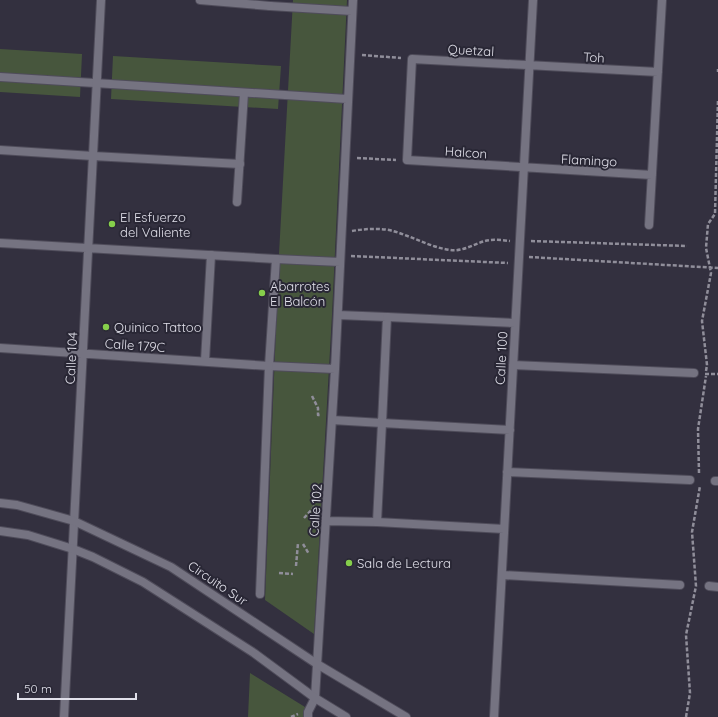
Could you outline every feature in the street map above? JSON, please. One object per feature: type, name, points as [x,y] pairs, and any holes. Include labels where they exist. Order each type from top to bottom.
[{"type":"street","name":"Calle 104","points":[[64,717],[101,0]]},
{"type":"street","points":[[204,0],[352,11]]},
{"type":"street","name":"Calle 102","points":[[308,717],[308,712],[315,698],[326,520],[329,418],[335,369],[338,315],[347,99],[353,0]]},
{"type":"street","name":"Calle 100","points":[[494,717],[533,0]]},
{"type":"street","points":[[649,225],[662,0]]},
{"type":"street","points":[[407,160],[412,59]]},
{"type":"street","name":"Quetzal","points":[[412,59],[529,65]]},
{"type":"street","name":"Toh","points":[[529,65],[658,72]]},
{"type":"street","points":[[0,77],[347,99]]},
{"type":"street","points":[[238,202],[244,93]]},
{"type":"street","points":[[0,150],[240,164]]},
{"type":"street","name":"Halcon","points":[[407,160],[524,168]]},
{"type":"street","name":"Flamingo","points":[[524,168],[652,175]]},
{"type":"street","points":[[0,243],[276,259],[340,259]]},
{"type":"street","points":[[205,361],[211,255]]},
{"type":"street","points":[[260,594],[269,366],[276,259]]},
{"type":"street","points":[[338,315],[515,323]]},
{"type":"street","points":[[377,522],[387,317]]},
{"type":"street","name":"Calle 179C","points":[[0,348],[335,369]]},
{"type":"street","points":[[513,365],[694,373]]},
{"type":"street","points":[[329,418],[382,423],[510,430]]},
{"type":"street","points":[[507,472],[690,480]]},
{"type":"street","name":"Circuito Sur","points":[[0,503],[17,505],[74,522],[171,567],[317,664],[406,717]]},
{"type":"street","points":[[326,520],[504,529]]},
{"type":"street","points":[[0,531],[28,535],[72,549],[93,557],[143,582],[254,653],[315,698],[346,717]]},
{"type":"street","points":[[502,575],[680,584]]},
{"type":"street","points":[[708,586],[718,587]]},
{"type":"path","points":[[350,54],[412,59]]},
{"type":"path","points":[[686,717],[690,693],[686,635],[696,586],[692,532],[700,489],[698,429],[706,383],[707,364],[702,321],[711,272],[706,248],[708,224],[715,214],[718,99]]},
{"type":"path","points":[[345,157],[407,160]]},
{"type":"path","points":[[340,259],[519,260],[718,268]]},
{"type":"path","points":[[312,396],[318,408],[318,415],[329,418]]},
{"type":"path","points":[[304,518],[317,503]]},
{"type":"path","points":[[296,566],[298,543]]},
{"type":"path","points":[[303,544],[309,554]]},
{"type":"path","points":[[279,573],[293,574]]},
{"type":"path","points":[[696,586],[708,586]]},
{"type":"green space","points":[[293,0],[347,0],[332,315],[314,634],[265,600],[279,254]]},
{"type":"green space","points":[[0,49],[82,54],[80,97],[0,92]]},
{"type":"green space","points":[[113,56],[281,66],[278,109],[111,99]]},
{"type":"green space","points":[[250,673],[305,707],[305,717],[248,717]]},
{"type":"place","name":"El Esfuerzo del Valiente","points":[[112,224]]},
{"type":"place","name":"Abarrotes El Balcón","points":[[262,293]]},
{"type":"place","name":"Quinico Tattoo","points":[[106,327]]},
{"type":"place","name":"Sala de Lectura","points":[[349,563]]}]
